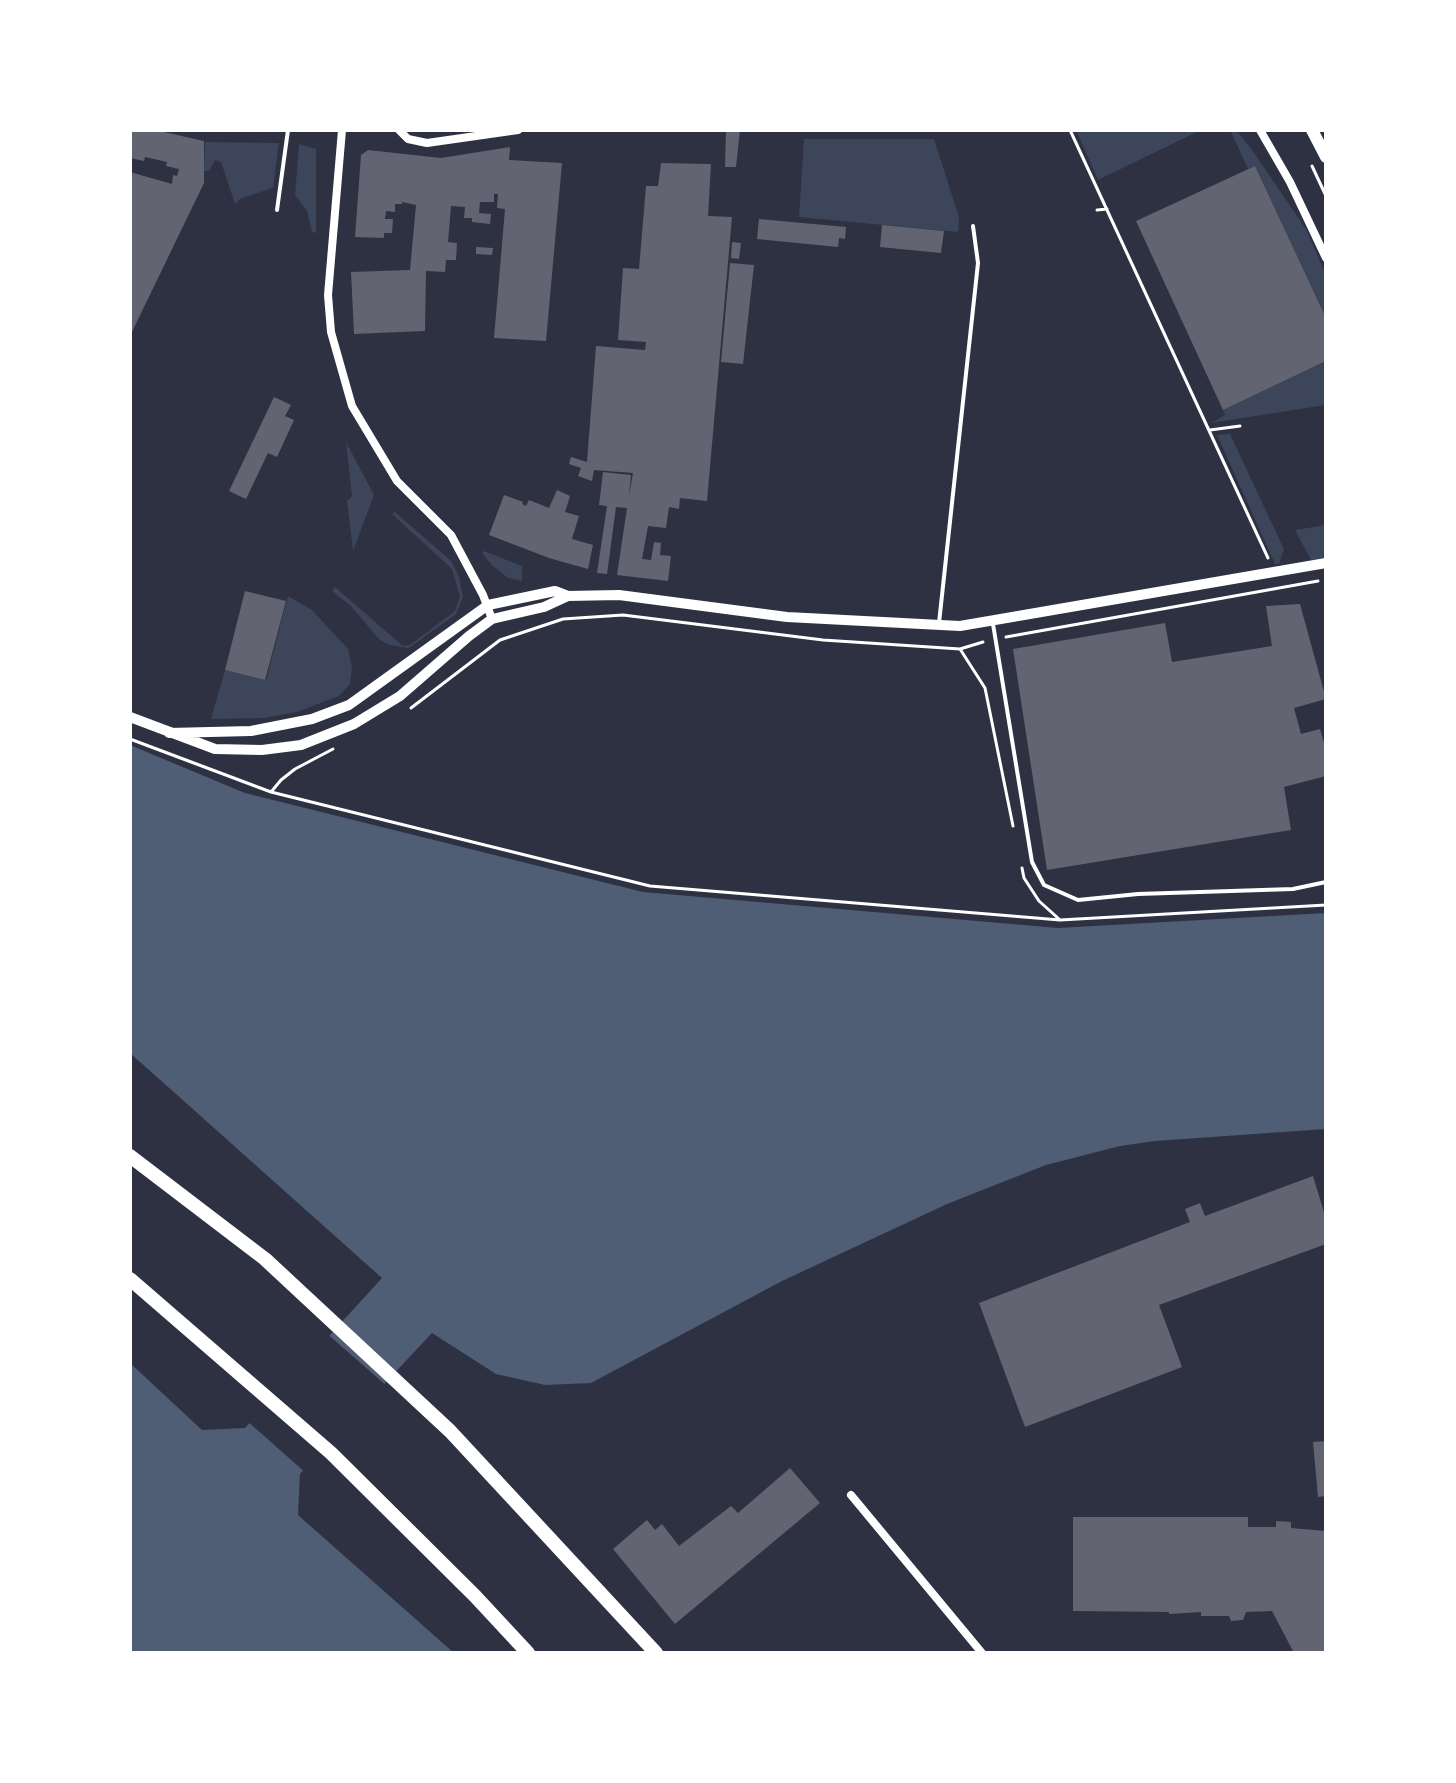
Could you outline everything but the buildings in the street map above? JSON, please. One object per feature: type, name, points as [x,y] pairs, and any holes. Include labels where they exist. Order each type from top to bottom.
[{"type":"highway","points":[[130,1156],[265,1259],[450,1431],[656,1653]]},
{"type":"highway","points":[[130,1279],[331,1453],[528,1653]]},
{"type":"main road","points":[[1312,130],[1326,157]]},
{"type":"street","points":[[342,130],[328,295],[331,332],[352,406],[397,481],[451,535],[488,605],[492,619]]},
{"type":"street","points":[[399,130],[408,139],[427,143],[518,130]]},
{"type":"street","points":[[1260,130],[1290,182],[1326,258]]},
{"type":"street","points":[[169,733],[251,731],[277,727],[349,705],[488,605],[555,591],[568,596],[619,595],[787,617],[960,626],[1326,563]]},
{"type":"street","points":[[130,717],[215,749],[262,750],[301,745],[354,724],[400,696],[492,619],[544,607],[568,596]]},
{"type":"street","points":[[851,1495],[982,1653]]},
{"type":"lane","points":[[277,210],[288,130]]},
{"type":"lane","points":[[939,625],[978,263],[973,226]]},
{"type":"lane","points":[[992,621],[1032,862],[1044,885],[1078,900],[1138,894],[1293,889],[1326,882]]},
{"type":"path","points":[[1070,130],[1210,430],[1279,588]]},
{"type":"path","points":[[1097,210],[1107,209]]},
{"type":"path","points":[[1210,430],[1240,426]]},
{"type":"path","points":[[408,709],[500,640],[563,619],[626,615],[823,640],[960,649],[997,638],[1326,579]]},
{"type":"path","points":[[960,649],[985,688],[1015,834]]},
{"type":"path","points":[[130,739],[271,792],[650,886],[1060,920],[1326,905]]},
{"type":"path","points":[[271,792],[295,769],[341,745]]},
{"type":"path","points":[[1021,864],[1024,878],[1039,901],[1060,920]]},
{"type":"shaded area","points":[[1076,130],[1201,130],[1098,180]]},
{"type":"shaded area","points":[[1230,130],[1236,130],[1252,150],[1306,229],[1326,275],[1326,318],[1255,166],[1248,169]]},
{"type":"shaded area","points":[[804,139],[934,139],[959,217],[958,232],[799,217]]},
{"type":"shaded area","points":[[205,142],[279,143],[273,188],[242,198],[235,204],[221,162],[215,160],[209,171],[204,171]]},
{"type":"shaded area","points":[[299,144],[316,149],[316,233],[312,232],[307,211],[295,195]]},
{"type":"shaded area","points":[[1326,361],[1326,405],[1211,423],[1225,415],[1223,410]]},
{"type":"shaded area","points":[[1230,434],[1284,549],[1279,564],[1275,564],[1217,435]]},
{"type":"shaded area","points":[[346,442],[374,495],[353,551],[347,501],[352,496]]},
{"type":"shaded area","points":[[395,512],[451,561],[459,577],[463,597],[456,614],[409,648],[389,645],[379,639],[351,606],[332,591],[335,587],[403,646],[410,645],[455,611],[460,597],[452,569],[392,514]]},
{"type":"shaded area","points":[[1326,525],[1326,558],[1311,560],[1295,530]]},
{"type":"shaded area","points":[[484,551],[522,566],[522,581],[508,578],[492,565],[482,553]]},
{"type":"shaded area","points":[[288,596],[312,610],[348,649],[352,667],[350,684],[339,696],[297,712],[264,718],[211,719],[225,670],[266,680]]},
{"type":"shaded area","points":[[130,745],[245,793],[643,892],[1058,928],[1326,913],[1326,1129],[1155,1141],[1120,1146],[1046,1165],[947,1204],[782,1281],[591,1383],[545,1385],[496,1374],[432,1333],[300,1474],[298,1515],[454,1653],[130,1653],[130,1363],[202,1430],[245,1428],[382,1278],[130,1053]]},
{"type":"pier","points":[[325,1332],[388,1387],[306,1473],[246,1420]]}]
